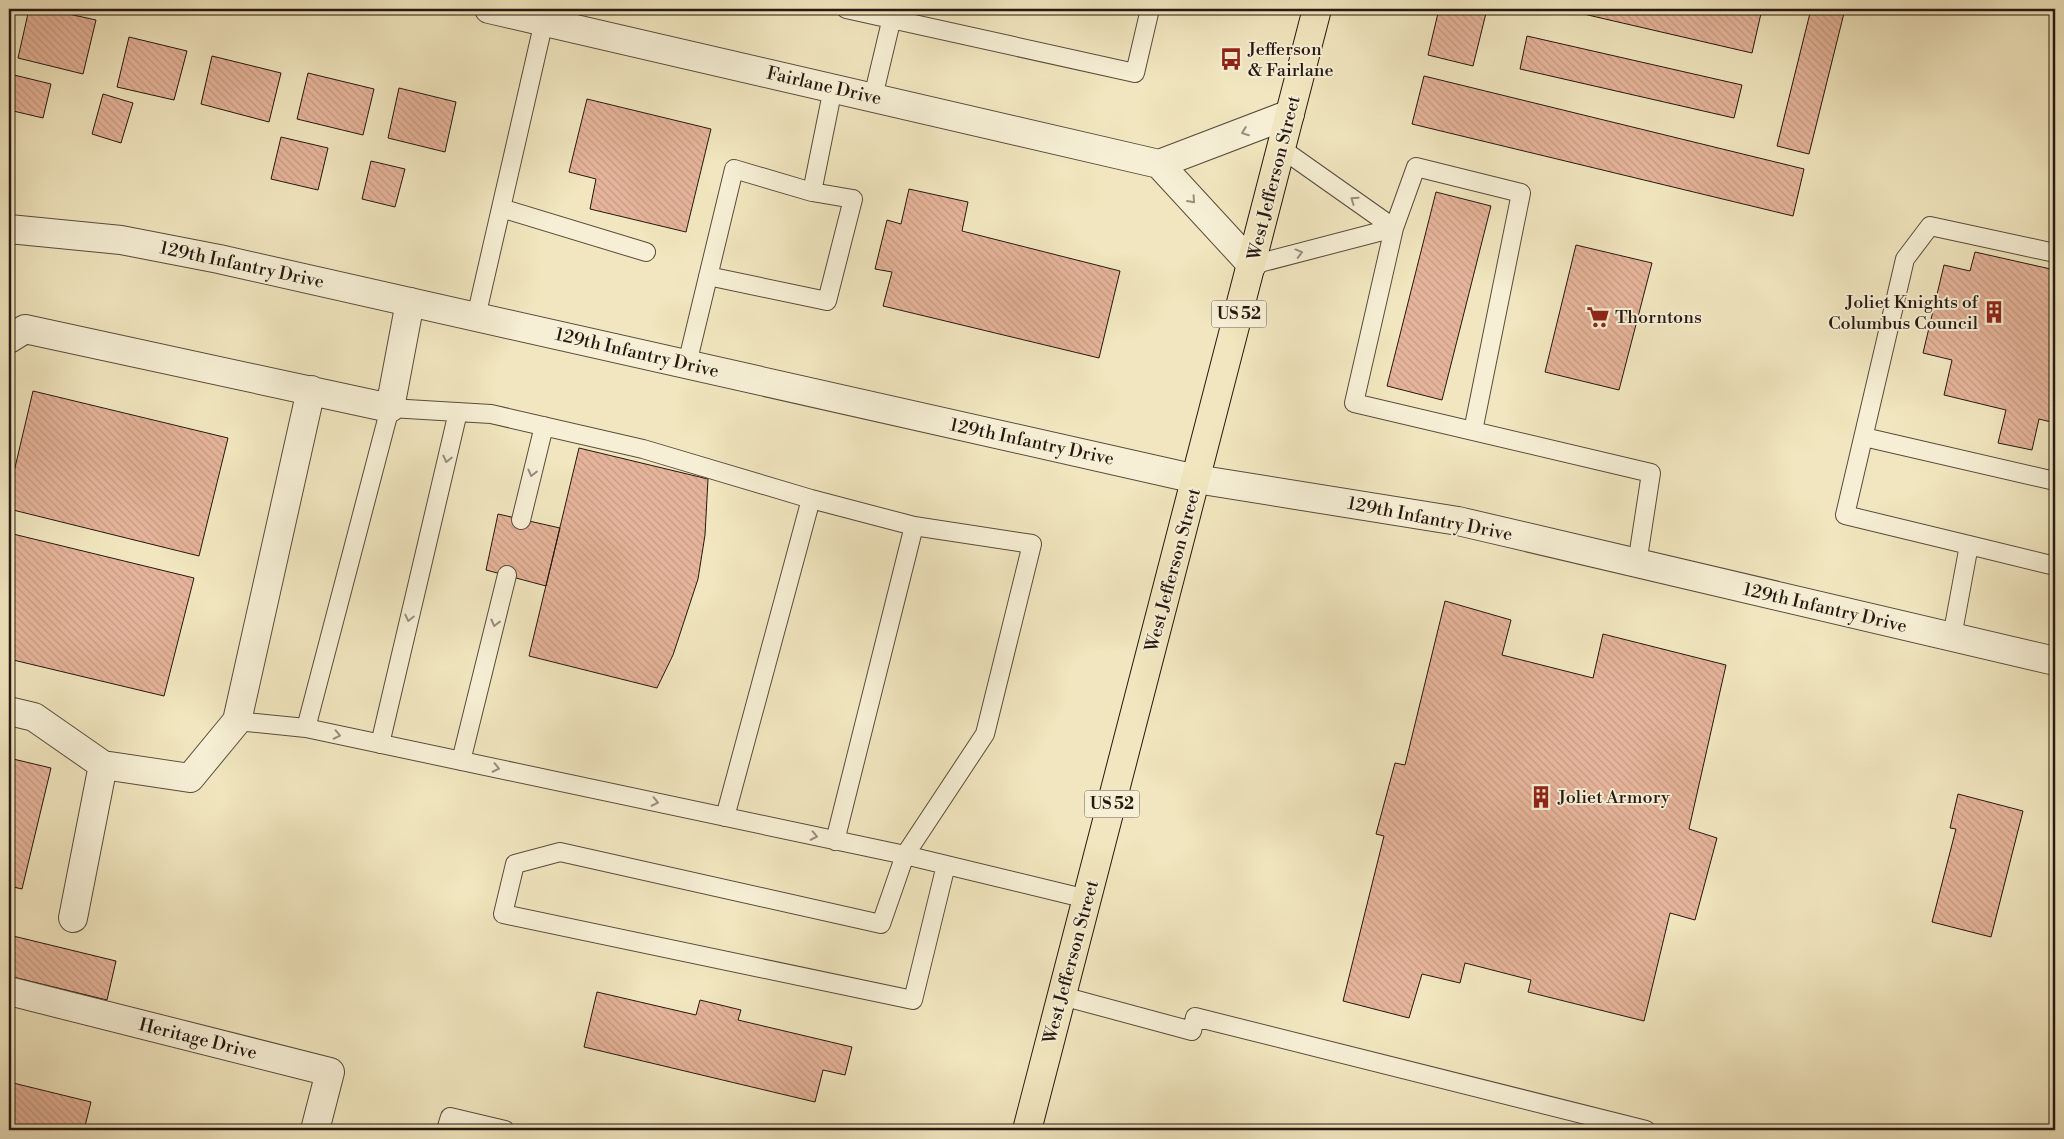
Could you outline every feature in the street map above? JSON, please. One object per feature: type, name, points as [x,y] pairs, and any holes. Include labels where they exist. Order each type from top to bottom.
[{"type":"main road","name":"West Jefferson Street","points":[[1027,1130],[1317,9]]},
{"type":"street","name":"Fairlane Drive","points":[[489,9],[1159,164]]},
{"type":"street","points":[[1252,265],[1159,164],[1290,114]]},
{"type":"street","name":"129th Infantry Drive","points":[[9,229],[121,240],[219,259],[1196,479],[1458,522],[2055,662]]},
{"type":"street","points":[[9,339],[25,329],[390,408],[410,302]]},
{"type":"street","points":[[9,711],[34,717],[103,765],[190,778],[237,721],[311,390]]},
{"type":"street","points":[[73,918],[103,765]]},
{"type":"street","name":"Heritage Drive","points":[[9,991],[330,1072],[315,1130]]},
{"type":"lane","points":[[846,9],[893,14],[1135,73],[1150,9]]},
{"type":"lane","points":[[873,97],[893,14]]},
{"type":"lane","points":[[476,317],[544,21]]},
{"type":"lane","points":[[812,192],[833,88]]},
{"type":"lane","points":[[1282,149],[1394,228]]},
{"type":"lane","points":[[1473,431],[1521,193],[1416,167],[1394,228],[1354,403],[1651,473],[1637,564]]},
{"type":"lane","points":[[687,364],[708,276],[734,169],[812,192],[853,199],[827,301],[708,276]]},
{"type":"lane","points":[[501,208],[646,252]]},
{"type":"lane","points":[[2055,253],[1930,226],[1905,259],[1845,515],[2055,566]]},
{"type":"lane","points":[[1252,265],[1394,228]]},
{"type":"lane","points":[[306,728],[390,408],[491,414],[642,449],[811,499],[914,526],[1032,544],[985,734],[905,855],[881,924],[560,852],[514,864],[503,914],[913,1000],[946,865]]},
{"type":"lane","points":[[380,744],[458,412]]},
{"type":"lane","points":[[521,520],[544,426]]},
{"type":"lane","points":[[1864,437],[2055,481]]},
{"type":"lane","points":[[725,817],[811,499]]},
{"type":"lane","points":[[835,840],[914,526]]},
{"type":"lane","points":[[1952,637],[1969,545]]},
{"type":"lane","points":[[461,761],[507,575]]},
{"type":"lane","points":[[237,721],[306,728],[905,855],[1087,899]]},
{"type":"lane","points":[[1062,996],[1192,1031],[1196,1017],[1646,1130]]},
{"type":"lane","points":[[446,1130],[450,1117],[505,1130]]},
{"type":"building","points":[[29,9],[46,9],[96,20],[83,74],[18,58]]},
{"type":"building","points":[[1439,9],[1487,9],[1473,66],[1428,55]]},
{"type":"building","points":[[1562,9],[1762,9],[1752,53]]},
{"type":"building","points":[[1811,9],[1845,9],[1809,154],[1777,146]]},
{"type":"building","points":[[1527,36],[1742,85],[1734,118],[1520,69]]},
{"type":"building","points":[[129,37],[187,51],[174,100],[117,87]]},
{"type":"building","points":[[212,56],[281,73],[269,122],[201,104]]},
{"type":"building","points":[[308,73],[374,89],[363,135],[297,119]]},
{"type":"building","points":[[10,74],[51,84],[43,118],[9,110]]},
{"type":"building","points":[[1424,76],[1804,169],[1793,216],[1412,124]]},
{"type":"building","points":[[399,88],[456,102],[445,152],[388,138]]},
{"type":"building","points":[[103,94],[133,103],[121,143],[92,134]]},
{"type":"building","points":[[587,99],[711,129],[686,232],[590,209],[596,179],[569,172]]},
{"type":"building","points":[[281,137],[328,148],[318,190],[271,179]]},
{"type":"building","points":[[371,161],[405,169],[395,207],[362,199]]},
{"type":"building","points":[[909,189],[968,202],[962,231],[1120,271],[1099,358],[883,306],[892,272],[875,269],[887,220],[901,224]]},
{"type":"building","points":[[1436,192],[1491,206],[1442,400],[1387,386]]},
{"type":"building","name":"Thorntons","points":[[1576,245],[1652,263],[1619,390],[1545,372]]},
{"type":"building","name":"Joliet Knights of Columbus Council","points":[[1975,252],[2055,270],[2055,423],[2039,419],[2032,450],[1998,443],[2006,410],[1944,395],[1952,360],[1923,353],[1944,265],[1970,271]]},
{"type":"building","points":[[33,391],[228,438],[199,556],[9,509],[9,493]]},
{"type":"building","points":[[579,448],[708,479],[705,535],[698,579],[673,655],[657,688],[529,656]]},
{"type":"building","points":[[498,514],[560,528],[546,586],[486,570]]},
{"type":"building","points":[[9,533],[194,578],[164,696],[9,659]]},
{"type":"building","name":"Joliet Armory","points":[[1445,601],[1511,620],[1502,655],[1593,678],[1603,634],[1726,665],[1689,829],[1717,838],[1695,920],[1670,913],[1644,1021],[1528,992],[1531,980],[1465,963],[1460,983],[1422,974],[1409,1018],[1343,1001],[1384,836],[1376,834],[1395,763],[1405,765]]},
{"type":"building","points":[[9,758],[51,768],[22,889],[9,886]]},
{"type":"building","points":[[1958,794],[2023,811],[1991,937],[1932,922],[1956,829],[1950,828]]},
{"type":"building","points":[[9,935],[116,961],[107,1000],[9,976]]},
{"type":"building","points":[[597,992],[696,1015],[700,1000],[741,1010],[738,1020],[852,1047],[845,1075],[823,1070],[815,1102],[584,1047]]},
{"type":"building","points":[[9,1082],[91,1102],[84,1130],[9,1130]]},
{"type":"place","name":"Jefferson & Fairlane","points":[[1231,59]]},
{"type":"place","name":"Joliet Knights of Columbus Council","points":[[1994,312]]},
{"type":"place","name":"Thorntons","points":[[1598,317]]},
{"type":"place","name":"Joliet Armory","points":[[1541,797]]}]
